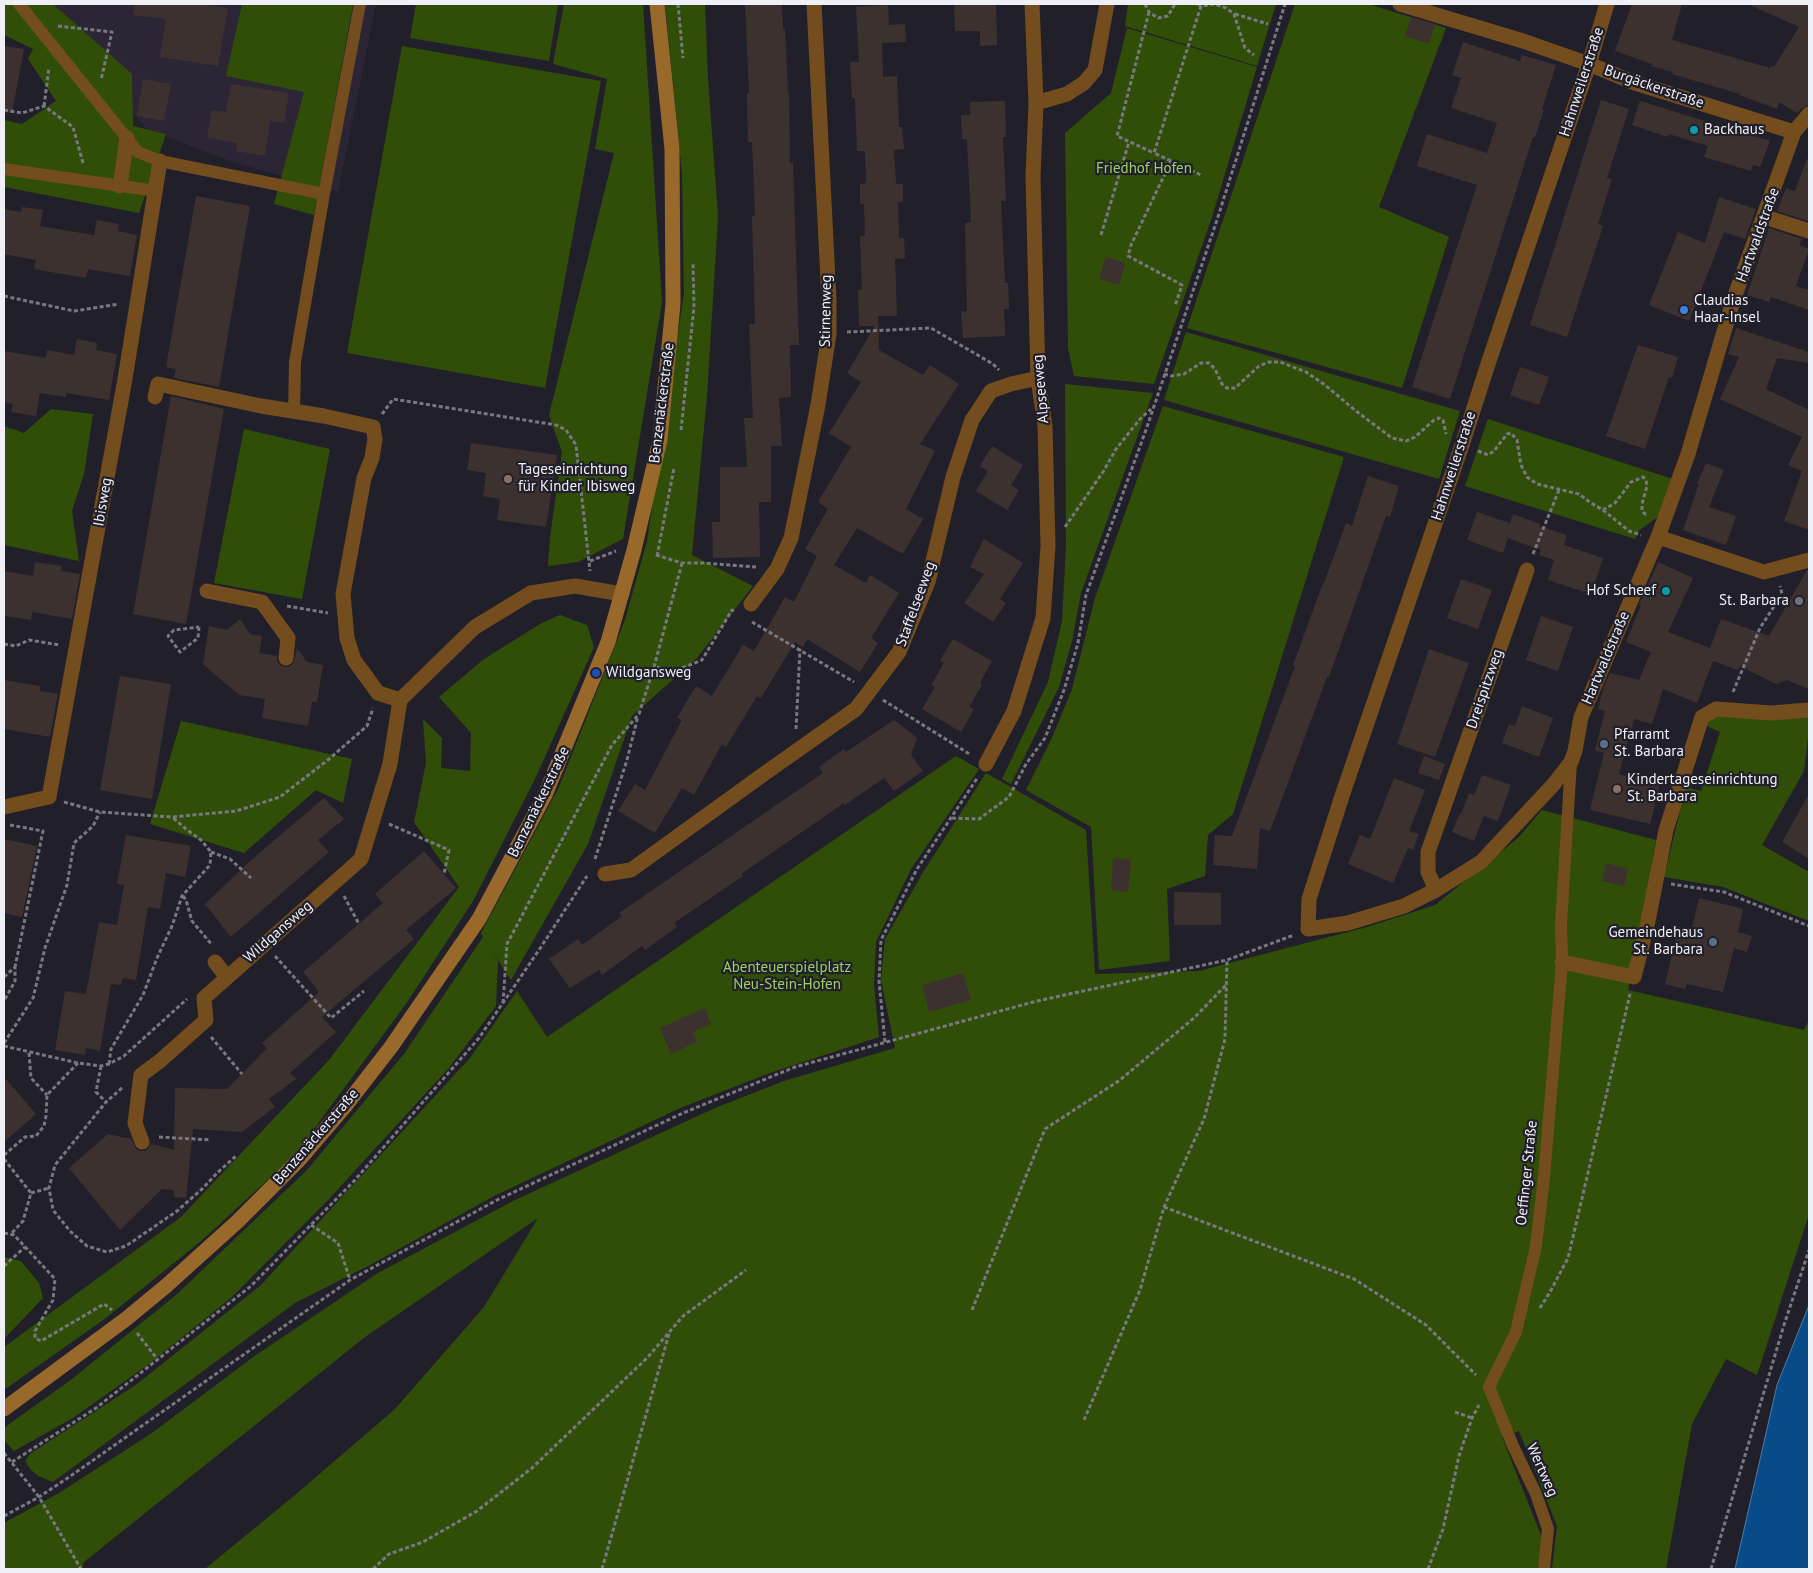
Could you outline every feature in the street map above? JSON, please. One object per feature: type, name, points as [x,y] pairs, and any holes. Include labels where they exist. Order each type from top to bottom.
[{"type":"street","name":"Benzenäckerstraße","points":[[4,1409],[126,1319],[238,1221],[298,1162],[391,1048],[479,919],[545,795],[596,673],[622,594],[660,440],[673,304],[672,149],[658,4]]},
{"type":"street","name":"Stirnenweg","points":[[751,604],[777,569],[791,538],[818,405],[829,334],[829,300],[814,4]]},
{"type":"street","name":"Alpseeweg","points":[[986,764],[1014,711],[1043,618],[1048,546],[1045,426],[1038,378],[1033,177],[1036,103],[1032,4]]},
{"type":"street","points":[[1036,103],[1067,94],[1084,83],[1095,70],[1107,4]]},
{"type":"street","name":"Burgäckerstraße","points":[[1400,4],[1589,64],[1634,83],[1794,132]]},
{"type":"street","name":"Hahnweilerstraße","points":[[1308,929],[1311,890],[1462,446],[1589,64],[1607,4]]},
{"type":"street","name":"Hartwaldstraße","points":[[1308,929],[1348,924],[1404,906],[1436,890],[1481,862],[1553,785],[1571,762],[1575,751],[1581,717],[1658,537],[1688,454],[1733,301],[1765,217],[1794,132],[1809,114]]},
{"type":"street","points":[[120,186],[127,138]]},
{"type":"street","name":"Ibisweg","points":[[49,797],[138,301],[160,161]]},
{"type":"street","points":[[1765,217],[1809,231]]},
{"type":"street","name":"Staffelseeweg","points":[[599,870],[631,870],[856,710],[899,652],[928,582],[954,477],[972,420],[991,391],[1038,378]]},
{"type":"street","points":[[155,397],[158,384],[373,426],[376,439],[372,458],[364,478],[343,594],[347,638],[354,660],[378,693],[400,700],[475,627],[531,593],[575,586],[622,594]]},
{"type":"street","points":[[1658,537],[1764,572],[1809,560]]},
{"type":"street","name":"Dreispitzweg","points":[[1436,890],[1428,872],[1428,852],[1527,570]]},
{"type":"street","points":[[207,591],[262,602],[288,638],[286,658]]},
{"type":"street","name":"Wildgansweg","points":[[204,998],[361,859],[390,764],[400,700]]},
{"type":"street","points":[[1562,962],[1634,977],[1666,830],[1702,717],[1716,709],[1771,713],[1809,710]]},
{"type":"street","points":[[4,807],[49,797]]},
{"type":"street","points":[[214,962],[231,973]]},
{"type":"street","points":[[142,1142],[135,1123],[141,1075],[160,1061],[206,1020],[204,998]]},
{"type":"lane","points":[[19,4],[138,152],[160,161],[324,194]]},
{"type":"lane","points":[[294,412],[296,362],[324,194],[360,4]]},
{"type":"lane","points":[[4,169],[156,191]]},
{"type":"lane","name":"Oeffinger Straße","points":[[1489,1387],[1516,1332],[1536,1246],[1544,1177],[1562,962],[1561,924],[1571,762]]},
{"type":"lane","name":"Wertweg","points":[[1489,1387],[1513,1446],[1536,1494],[1548,1529],[1544,1569]]},
{"type":"path","points":[[1145,4],[1149,12],[1158,18],[1168,16],[1175,4]]},
{"type":"path","points":[[1154,153],[1199,5],[1214,4],[1226,8],[1234,14],[1268,24]]},
{"type":"path","points":[[952,818],[979,819],[1009,797],[1026,764],[1045,738],[1064,690],[1078,643],[1086,595],[1153,408],[1220,211],[1285,4]]},
{"type":"path","points":[[1149,12],[1117,136],[1201,175]]},
{"type":"path","points":[[1234,14],[1246,48],[1254,55]]},
{"type":"path","points":[[72,28],[112,32],[96,100]]},
{"type":"path","points":[[44,106],[52,45]]},
{"type":"path","points":[[4,110],[22,113],[44,106]]},
{"type":"path","points":[[44,106],[73,127],[80,154]]},
{"type":"path","points":[[1101,236],[1129,142]]},
{"type":"path","points":[[1171,161],[1131,245],[1128,256],[1182,285],[1175,306]]},
{"type":"path","points":[[4,296],[74,311],[138,301]]},
{"type":"path","points":[[850,332],[930,328],[993,364]]},
{"type":"path","points":[[1164,374],[1171,376],[1184,374],[1201,363],[1209,363],[1215,369],[1222,384],[1227,388],[1235,388],[1259,366],[1269,362],[1280,362],[1293,366],[1318,381],[1392,438],[1406,441],[1415,437],[1438,418],[1443,420],[1449,443],[1488,455],[1494,451],[1508,434],[1512,433],[1517,440],[1521,465],[1527,477],[1536,484],[1579,494],[1591,504],[1604,510],[1629,531],[1642,535]]},
{"type":"path","points":[[373,426],[393,399],[556,425],[566,430],[576,445],[590,561],[591,588]]},
{"type":"path","points":[[1048,546],[1068,524],[1116,449],[1140,419],[1153,408]]},
{"type":"path","points":[[1604,510],[1615,502],[1631,482],[1643,477],[1646,480],[1647,486],[1642,504],[1642,512],[1650,514]]},
{"type":"path","points":[[1527,570],[1560,490]]},
{"type":"path","points":[[12,1462],[96,1408],[251,1286],[354,1181],[479,1038],[599,870],[639,714],[654,667],[682,563],[705,562],[777,569]]},
{"type":"path","points":[[1737,682],[1760,628],[1782,594],[1776,568]]},
{"type":"path","points":[[262,602],[345,616]]},
{"type":"path","points":[[654,667],[677,670],[702,660],[732,610],[742,616],[751,604]]},
{"type":"path","points":[[199,627],[198,638],[180,652],[168,636],[174,630],[199,627]]},
{"type":"path","points":[[4,644],[16,646],[29,640],[76,647]]},
{"type":"path","points":[[795,752],[800,649]]},
{"type":"path","points":[[503,1003],[507,944],[612,745],[639,714]]},
{"type":"path","points":[[49,797],[100,812],[172,817],[236,810],[280,797],[329,759],[367,726]]},
{"type":"path","points":[[885,1042],[879,981],[882,940],[917,869],[986,764]]},
{"type":"path","points":[[100,812],[93,826],[74,843],[67,885],[45,948],[33,998],[4,1044],[29,1053],[101,1066],[124,1056],[192,995],[204,998]]},
{"type":"path","points":[[172,817],[202,840],[211,852],[230,860],[251,878]]},
{"type":"path","points":[[374,817],[449,850],[444,874]]},
{"type":"path","points":[[4,824],[43,831],[15,967],[15,982],[4,1001]]},
{"type":"path","points":[[108,1064],[111,1049],[143,995],[172,926],[182,896],[210,865],[211,852]]},
{"type":"path","points":[[336,881],[358,924]]},
{"type":"path","points":[[1656,881],[1724,892],[1809,926]]},
{"type":"path","points":[[182,896],[186,900],[192,921],[231,973]]},
{"type":"path","points":[[4,1516],[39,1497],[350,1280],[497,1200],[683,1112],[795,1068],[1037,1000],[1227,960],[1279,942],[1308,929]]},
{"type":"path","points":[[264,944],[331,1018],[364,991]]},
{"type":"path","points":[[1084,1420],[1140,1290],[1164,1207],[1204,1119],[1225,1039],[1227,960]]},
{"type":"path","points":[[4,977],[15,967]]},
{"type":"path","points":[[1538,1310],[1568,1258],[1634,977]]},
{"type":"path","points":[[972,1310],[1045,1128],[1120,1080],[1194,1018],[1227,983]]},
{"type":"path","points":[[220,1046],[242,1074]]},
{"type":"path","points":[[4,1155],[25,1137],[36,1136],[44,1126],[46,1095],[31,1078],[29,1053]]},
{"type":"path","points":[[46,1095],[78,1063]]},
{"type":"path","points":[[101,1066],[96,1092],[106,1102]]},
{"type":"path","points":[[141,1075],[119,1090],[106,1102],[54,1165],[49,1188],[53,1210],[70,1231],[87,1246],[107,1252],[126,1246],[177,1211],[237,1155]]},
{"type":"path","points":[[157,1137],[211,1140]]},
{"type":"path","points":[[4,1159],[31,1194]]},
{"type":"path","points":[[31,1194],[49,1188]]},
{"type":"path","points":[[11,1234],[23,1222],[31,1194]]},
{"type":"path","points":[[1164,1207],[1354,1279],[1426,1325],[1489,1387],[1472,1418],[1460,1456],[1443,1529],[1428,1569]]},
{"type":"path","points":[[311,1225],[338,1243],[350,1280]]},
{"type":"path","points":[[4,1233],[11,1234],[55,1279],[53,1300],[35,1331],[35,1338],[41,1342],[104,1304],[115,1314],[120,1310],[158,1360]]},
{"type":"path","points":[[4,1266],[24,1247]]},
{"type":"path","points":[[1711,1569],[1784,1325],[1809,1250]]},
{"type":"path","points":[[373,1569],[389,1554],[423,1542],[477,1511],[532,1468],[648,1356],[683,1316],[746,1270]]},
{"type":"path","points":[[602,1569],[670,1331]]},
{"type":"path","points":[[1455,1412],[1472,1418]]},
{"type":"path","points":[[4,1453],[39,1497],[81,1569]]},
{"type":"shaded area","points":[[28,4],[376,4],[338,192],[236,163],[148,130]]},
{"type":"green space","points":[[4,4],[54,4],[132,74],[133,126],[166,134],[139,213],[4,187],[4,120],[22,124],[56,101],[28,59],[33,49],[4,35]]},
{"type":"green space","points":[[242,4],[353,4],[314,215],[274,204],[304,92],[226,76]]},
{"type":"green space","points":[[416,4],[558,4],[549,61],[410,38]]},
{"type":"green space","points":[[564,4],[643,4],[662,302],[623,539],[578,562],[548,566],[550,537],[562,452],[549,415],[614,153],[595,149],[607,79],[553,64]]},
{"type":"green space","points":[[665,4],[705,4],[708,79],[718,216],[707,396],[692,555],[753,586],[697,658],[632,716],[588,844],[511,980],[486,942],[498,961],[496,1006],[448,1069],[329,1199],[232,1297],[149,1364],[73,1418],[14,1451],[4,1440],[4,1428],[72,1379],[176,1295],[307,1170],[404,1054],[483,937],[481,933],[559,787],[625,620],[647,541],[684,293],[682,174]]},
{"type":"green space","points":[[1128,4],[1276,4],[1257,66],[1125,26]]},
{"type":"green space","points":[[1295,4],[1368,4],[1446,28],[1379,207],[1449,237],[1402,388],[1187,328]]},
{"type":"green space","name":"Friedhof Hofen","points":[[1127,28],[1257,67],[1212,217],[1154,384],[1074,376],[1068,348],[1065,133],[1111,93]]},
{"type":"green space","points":[[402,46],[601,81],[545,388],[347,353]]},
{"type":"green space","points":[[1186,332],[1460,411],[1439,479],[1164,400]]},
{"type":"green space","points":[[1065,384],[1153,393],[1081,593],[1072,641],[1059,687],[1011,784],[1002,779],[1048,682],[1062,621],[1066,546]]},
{"type":"green space","points":[[1163,406],[1344,457],[1233,814],[1208,835],[1205,876],[1167,889],[1170,961],[1099,970],[1091,827],[1026,790],[1051,740],[1072,689],[1095,598]]},
{"type":"green space","points":[[51,409],[93,414],[84,474],[72,511],[79,561],[4,545],[4,426],[24,433]]},
{"type":"green space","points":[[1488,419],[1673,479],[1659,516],[1637,532],[1635,539],[1465,486]]},
{"type":"green space","points":[[244,429],[330,449],[302,599],[214,583]]},
{"type":"green space","points":[[560,615],[587,625],[594,647],[536,777],[473,901],[408,1001],[295,1155],[201,1241],[106,1318],[4,1390],[4,1347],[181,1217],[329,1060],[459,887],[414,822],[426,763],[423,719],[442,738],[441,768],[470,771],[471,733],[439,697],[484,659],[540,624]]},
{"type":"green space","points":[[1717,715],[1809,715],[1804,771],[1762,845],[1809,872],[1809,921],[1723,887],[1664,877],[1686,787],[1701,791],[1720,732],[1703,724]]},
{"type":"green space","points":[[181,721],[352,759],[343,803],[316,790],[244,853],[150,824]]},
{"type":"green space","name":"Abenteuerspielplatz Neu-Stein-Hofen","points":[[956,756],[979,769],[911,869],[876,942],[874,985],[879,1037],[770,1073],[680,1108],[494,1196],[372,1264],[295,1303],[53,1482],[38,1476],[30,1469],[25,1461],[30,1454],[137,1384],[260,1286],[470,1058],[517,991],[547,1037]]},
{"type":"green space","points":[[986,773],[1086,830],[1095,974],[1199,971],[1367,927],[1435,905],[1518,838],[1542,810],[1656,840],[1628,990],[1804,1030],[1809,1020],[1809,1214],[1757,1375],[1726,1359],[1692,1424],[1666,1569],[1552,1569],[1557,1526],[1519,1431],[1502,1437],[1542,1538],[1538,1569],[205,1569],[395,1409],[484,1307],[538,1218],[365,1337],[84,1562],[82,1569],[4,1569],[4,1523],[59,1493],[152,1433],[256,1355],[378,1273],[515,1200],[715,1108],[784,1081],[895,1048],[881,980],[885,939],[922,874]]},
{"type":"green space","points":[[4,1257],[21,1261],[39,1283],[43,1298],[4,1339]]},
{"type":"water","points":[[1809,1305],[1809,1569],[1735,1569],[1777,1385]]},
{"type":"building","points":[[134,4],[202,4],[228,8],[218,66],[160,57],[166,19],[133,15]]},
{"type":"building","points":[[745,4],[782,4],[789,92],[790,163],[793,163],[799,345],[790,345],[791,397],[779,398],[782,446],[771,446],[771,502],[759,502],[760,557],[713,558],[712,522],[720,522],[720,467],[747,467],[744,418],[753,418],[749,324],[755,324],[752,216],[755,216],[752,142],[748,142],[747,93],[749,93]]},
{"type":"building","points":[[954,4],[996,4],[997,45],[980,46],[980,31],[955,31]]},
{"type":"building","points":[[1632,4],[1682,4],[1672,40],[1770,68],[1771,66],[1774,67],[1799,27],[1748,4],[1809,4],[1809,105],[1797,113],[1779,102],[1777,109],[1740,94],[1672,74],[1673,72],[1651,66],[1652,64],[1615,51]]},
{"type":"building","points":[[888,5],[889,25],[905,24],[906,42],[882,43],[883,77],[897,76],[899,127],[902,127],[904,149],[894,150],[896,184],[903,184],[903,202],[898,202],[899,238],[904,238],[905,258],[895,259],[897,316],[878,316],[879,350],[923,375],[930,365],[959,384],[920,444],[935,451],[906,509],[923,519],[903,554],[857,528],[834,565],[866,583],[870,575],[899,593],[871,638],[878,643],[860,672],[807,639],[803,647],[795,642],[761,698],[757,696],[726,747],[722,744],[694,795],[682,788],[655,833],[618,811],[635,784],[645,790],[682,720],[677,718],[696,686],[712,696],[743,645],[754,651],[785,597],[794,602],[817,556],[805,549],[828,509],[818,502],[851,447],[829,433],[861,382],[847,373],[875,326],[859,326],[858,290],[862,290],[860,236],[865,236],[864,204],[860,204],[860,184],[866,183],[865,151],[857,151],[855,98],[852,98],[850,62],[859,62],[856,7]]},
{"type":"building","points":[[1411,17],[1435,24],[1429,44],[1405,36]]},
{"type":"building","points":[[1463,42],[1520,61],[1522,55],[1556,65],[1542,109],[1544,110],[1535,137],[1533,137],[1450,399],[1412,387],[1477,185],[1417,166],[1427,134],[1487,153],[1497,123],[1451,108],[1461,78],[1452,75]]},
{"type":"building","points":[[4,46],[24,49],[12,113],[4,112]]},
{"type":"building","points":[[143,79],[171,84],[164,121],[137,116]]},
{"type":"building","points":[[231,84],[289,93],[284,123],[270,121],[265,156],[236,151],[237,143],[207,138],[212,110],[226,112]]},
{"type":"building","points":[[1601,100],[1629,109],[1607,178],[1612,179],[1598,224],[1603,226],[1567,337],[1530,325]]},
{"type":"building","points":[[1005,101],[1006,137],[1003,137],[1006,201],[1001,201],[1005,283],[1008,283],[1009,309],[1004,309],[1005,336],[963,338],[961,312],[967,311],[965,223],[971,222],[967,139],[962,139],[961,115],[970,115],[970,102]]},
{"type":"building","points":[[1640,101],[1770,141],[1760,167],[1753,165],[1751,171],[1704,157],[1708,146],[1669,134],[1668,137],[1632,125]]},
{"type":"building","points":[[1807,159],[1809,159],[1808,221],[1777,211],[1786,188],[1795,191]]},
{"type":"building","points":[[196,196],[250,206],[219,387],[174,378],[176,369],[166,367]]},
{"type":"building","points":[[1719,197],[1756,209],[1745,239],[1724,232],[1689,321],[1649,305],[1678,232],[1705,243]]},
{"type":"building","points":[[22,207],[43,210],[40,226],[94,235],[97,220],[119,224],[118,231],[137,235],[130,276],[88,269],[86,278],[34,269],[36,260],[4,254],[4,209],[21,212]]},
{"type":"building","points":[[1769,228],[1802,239],[1799,245],[1809,249],[1796,286],[1809,290],[1809,310],[1771,297],[1769,302],[1747,295]]},
{"type":"building","points":[[1106,257],[1125,263],[1119,285],[1099,279]]},
{"type":"building","points":[[1736,328],[1809,352],[1809,363],[1777,358],[1766,389],[1809,410],[1809,530],[1784,521],[1802,471],[1788,465],[1802,437],[1720,399],[1739,357],[1728,354]]},
{"type":"building","points":[[77,339],[97,343],[96,350],[117,354],[109,400],[66,393],[66,397],[40,393],[36,416],[11,412],[13,404],[4,402],[4,351],[46,358],[47,350],[74,355]]},
{"type":"building","points":[[1638,345],[1678,357],[1672,378],[1669,377],[1645,449],[1606,436]]},
{"type":"building","points":[[1520,367],[1549,377],[1539,405],[1510,395]]},
{"type":"building","points":[[171,396],[224,409],[186,624],[133,614]]},
{"type":"building","points":[[471,443],[557,455],[546,527],[497,520],[500,499],[483,496],[486,473],[467,470]]},
{"type":"building","points":[[992,446],[1023,465],[1011,485],[1019,490],[1007,510],[976,491],[988,471],[980,466]]},
{"type":"building","points":[[1706,463],[1724,470],[1709,507],[1736,516],[1726,545],[1683,530],[1699,484],[1697,484]]},
{"type":"building","points":[[1368,476],[1399,486],[1390,517],[1386,516],[1329,677],[1327,677],[1270,831],[1260,828],[1257,869],[1213,865],[1215,835],[1232,836],[1295,666],[1293,665],[1323,583],[1346,523],[1352,526]]},
{"type":"building","points":[[1477,512],[1510,523],[1513,514],[1540,524],[1539,526],[1567,535],[1564,545],[1603,558],[1591,594],[1548,580],[1554,560],[1539,555],[1541,550],[1508,538],[1503,553],[1467,540]]},
{"type":"building","points":[[984,539],[1023,563],[1000,599],[1006,603],[993,622],[964,603],[984,574],[970,567]]},
{"type":"building","points":[[35,562],[62,566],[61,571],[80,574],[72,619],[32,612],[31,620],[4,616],[4,571],[33,576]]},
{"type":"building","points":[[1658,562],[1693,578],[1668,632],[1710,648],[1721,619],[1769,636],[1807,570],[1809,570],[1809,689],[1787,680],[1776,684],[1740,666],[1738,670],[1713,661],[1697,703],[1663,689],[1652,724],[1634,719],[1619,774],[1660,784],[1650,824],[1590,810],[1604,753],[1595,750],[1605,711],[1598,709],[1604,686],[1610,673],[1639,680],[1651,652],[1626,642],[1641,605],[1639,605]]},
{"type":"building","points":[[1461,579],[1492,590],[1478,629],[1447,618]]},
{"type":"building","points":[[1541,616],[1573,627],[1558,671],[1526,660]]},
{"type":"building","points":[[240,619],[250,634],[262,636],[259,653],[277,656],[277,661],[281,666],[289,667],[293,664],[297,648],[307,662],[323,665],[317,702],[312,702],[308,726],[262,718],[265,699],[239,695],[203,664],[209,626],[227,630]]},
{"type":"building","points":[[953,639],[992,661],[980,683],[982,685],[969,707],[974,709],[961,732],[922,709],[935,687],[931,685],[944,663],[940,660]]},
{"type":"building","points":[[1429,649],[1469,663],[1435,757],[1397,744]]},
{"type":"building","points":[[120,676],[171,684],[152,799],[100,790]]},
{"type":"building","points":[[4,680],[40,686],[40,691],[58,694],[50,737],[4,729]]},
{"type":"building","points":[[1522,706],[1553,718],[1539,757],[1502,743],[1509,724],[1515,726]]},
{"type":"building","points":[[894,720],[917,738],[911,755],[923,771],[894,791],[884,778],[845,805],[844,803],[741,874],[743,876],[674,923],[677,927],[645,950],[642,946],[602,975],[599,970],[570,988],[549,959],[578,939],[582,945],[622,916],[619,913],[823,773],[819,767],[844,749],[846,752]]},
{"type":"building","points":[[1424,756],[1445,764],[1439,780],[1418,773]]},
{"type":"building","points":[[1482,775],[1511,785],[1498,821],[1484,816],[1474,841],[1452,832],[1469,793],[1474,795]]},
{"type":"building","points":[[1394,778],[1425,790],[1409,831],[1419,834],[1413,850],[1408,848],[1393,883],[1348,864],[1360,835],[1370,839]]},
{"type":"building","points":[[1809,794],[1809,859],[1782,842]]},
{"type":"building","points":[[324,798],[344,819],[318,840],[329,852],[231,937],[205,904],[249,862]]},
{"type":"building","points":[[126,835],[191,846],[185,877],[166,873],[160,909],[148,907],[136,980],[123,978],[121,985],[111,984],[100,1051],[86,1048],[85,1055],[55,1050],[65,991],[86,994],[99,922],[117,925],[124,885],[117,884]]},
{"type":"building","points":[[4,839],[37,846],[22,917],[4,913]]},
{"type":"building","points":[[424,851],[456,888],[406,930],[414,939],[322,1017],[336,1032],[290,1073],[296,1079],[269,1099],[275,1107],[242,1132],[193,1129],[186,1198],[174,1197],[174,1190],[162,1189],[120,1230],[69,1168],[108,1134],[131,1139],[136,1149],[140,1151],[146,1151],[151,1144],[174,1150],[175,1088],[227,1089],[267,1048],[262,1043],[319,992],[303,972],[383,903],[375,894]]},
{"type":"building","points":[[1113,858],[1131,860],[1128,892],[1111,890]]},
{"type":"building","points":[[1606,863],[1628,869],[1624,886],[1602,881]]},
{"type":"building","points":[[1174,892],[1221,893],[1221,925],[1174,925]]},
{"type":"building","name":"Gemeindehaus St. Barbara","points":[[1699,898],[1743,909],[1738,932],[1752,936],[1747,952],[1734,948],[1723,992],[1687,984],[1685,989],[1665,984],[1677,933],[1690,936]]},
{"type":"building","points":[[963,973],[971,1000],[929,1012],[922,985]]},
{"type":"building","points":[[705,1008],[711,1024],[693,1032],[697,1042],[671,1054],[660,1028]]},
{"type":"building","points":[[4,1077],[36,1114],[4,1142]]},
{"type":"place","name":"Backhaus","points":[[1694,130]]},
{"type":"place","name":"Claudias Haar-Insel","points":[[1684,310]]},
{"type":"place","name":"Tageseinrichtung für Kinder Ibisweg","points":[[508,479]]},
{"type":"place","name":"Hof Scheef","points":[[1666,591]]},
{"type":"place","name":"St. Barbara","points":[[1799,601]]},
{"type":"place","name":"Wildgansweg","points":[[596,673]]},
{"type":"place","name":"Pfarramt St. Barbara","points":[[1604,744]]},
{"type":"place","name":"Kindertageseinrichtung St. Barbara","points":[[1617,789]]},
{"type":"place","name":"Gemeindehaus St. Barbara","points":[[1713,942]]}]
